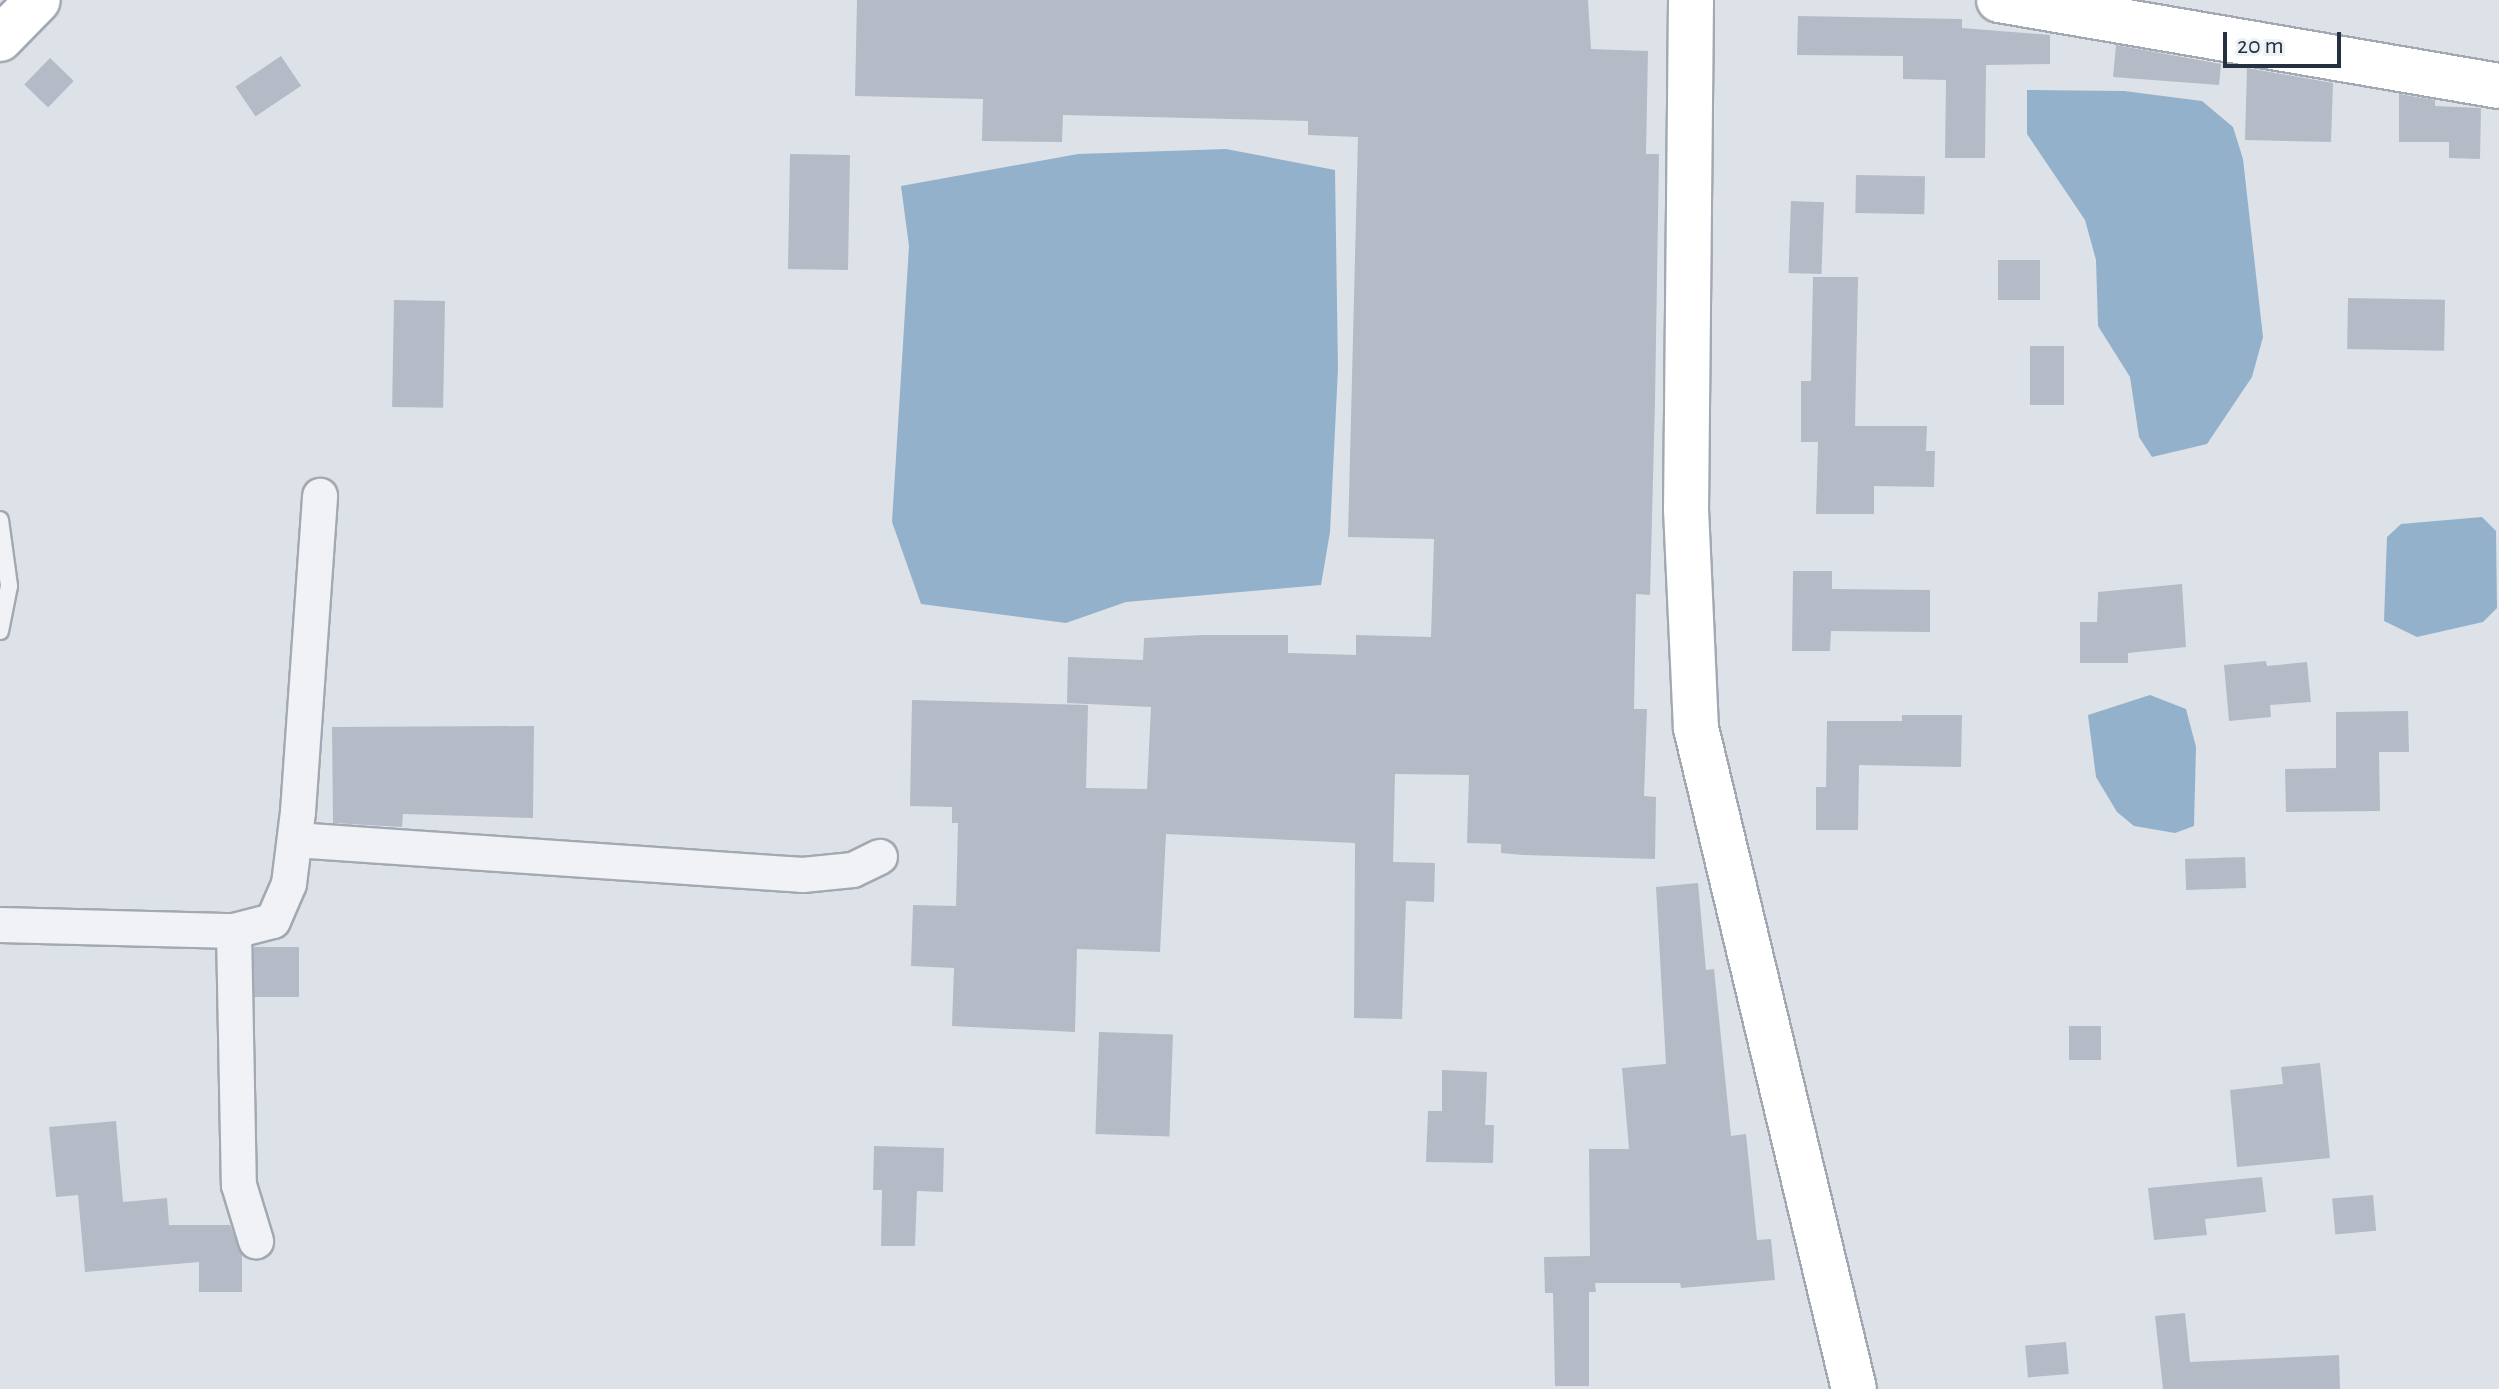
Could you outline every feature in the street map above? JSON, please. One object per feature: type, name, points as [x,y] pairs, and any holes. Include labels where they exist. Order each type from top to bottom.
[{"type":"main road","points":[[0,39],[38,0]]},
{"type":"main road","points":[[1691,0],[1686,509],[1696,728],[1854,1389]]},
{"type":"main road","points":[[1999,0],[2499,86]]},
{"type":"street","points":[[0,925],[234,931],[273,921],[289,884],[295,840],[320,496]]},
{"type":"street","points":[[295,840],[803,875],[853,870],[880,857]]},
{"type":"street","points":[[234,931],[239,1185],[256,1241]]},
{"type":"lane","points":[[0,520],[9,586],[0,631]]},
{"type":"water","points":[[2027,90],[2124,91],[2202,101],[2233,127],[2243,159],[2263,337],[2252,377],[2207,444],[2152,457],[2139,437],[2130,377],[2098,326],[2096,260],[2085,220],[2027,134]]},
{"type":"water","points":[[1226,149],[1335,170],[1338,369],[1330,532],[1321,585],[1126,602],[1066,623],[921,604],[892,522],[909,246],[901,186],[1078,154]]},
{"type":"water","points":[[2482,517],[2496,531],[2497,608],[2483,622],[2417,637],[2384,621],[2387,537],[2401,524]]},
{"type":"water","points":[[2150,695],[2186,709],[2196,747],[2194,826],[2175,833],[2134,826],[2117,812],[2096,777],[2088,715]]},
{"type":"building","points":[[857,0],[1588,0],[1591,49],[1648,51],[1646,154],[1659,154],[1655,402],[1650,595],[1636,594],[1634,709],[1647,709],[1644,796],[1656,797],[1655,859],[1523,855],[1501,853],[1501,844],[1467,843],[1469,775],[1395,774],[1393,862],[1435,863],[1434,902],[1406,901],[1402,1019],[1354,1018],[1355,843],[1166,834],[1160,952],[1077,949],[1075,1032],[952,1026],[954,968],[911,966],[913,905],[956,906],[958,823],[952,823],[952,807],[910,806],[912,700],[1088,705],[1086,788],[1147,789],[1151,707],[1067,703],[1068,657],[1143,660],[1144,638],[1288,635],[1288,653],[1356,655],[1356,635],[1431,637],[1434,539],[1348,537],[1358,137],[1308,135],[1308,121],[1063,115],[1062,142],[982,141],[983,99],[855,96]]},
{"type":"building","points":[[1798,16],[1962,19],[1962,28],[2050,35],[2050,64],[1986,65],[1985,158],[1945,158],[1946,80],[1903,79],[1903,56],[1797,55]]},
{"type":"building","points":[[2116,45],[2221,64],[2219,85],[2113,77]]},
{"type":"building","points":[[281,56],[301,86],[256,117],[235,87]]},
{"type":"building","points":[[50,58],[74,81],[48,108],[24,85]]},
{"type":"building","points":[[2247,68],[2333,83],[2331,142],[2245,140]]},
{"type":"building","points":[[2399,94],[2435,100],[2435,106],[2481,108],[2480,159],[2449,158],[2449,142],[2399,142]]},
{"type":"building","points":[[790,154],[850,155],[848,270],[788,269]]},
{"type":"building","points":[[1856,175],[1925,176],[1924,214],[1855,213]]},
{"type":"building","points":[[1791,201],[1824,202],[1821,274],[1788,273]]},
{"type":"building","points":[[1998,260],[2040,260],[2040,300],[1998,300]]},
{"type":"building","points":[[1813,277],[1858,277],[1855,426],[1927,426],[1926,451],[1935,451],[1934,487],[1874,486],[1874,514],[1816,514],[1818,442],[1801,442],[1801,381],[1811,381]]},
{"type":"building","points":[[2348,298],[2445,300],[2444,351],[2347,349]]},
{"type":"building","points":[[394,300],[445,301],[443,408],[392,407]]},
{"type":"building","points":[[2030,346],[2064,346],[2064,405],[2030,405]]},
{"type":"building","points":[[1793,571],[1832,571],[1832,589],[1930,590],[1930,632],[1831,631],[1830,651],[1792,651]]},
{"type":"building","points":[[2182,584],[2186,647],[2128,653],[2128,663],[2080,663],[2080,622],[2097,622],[2098,592]]},
{"type":"building","points":[[2266,661],[2267,666],[2307,662],[2311,702],[2270,705],[2271,717],[2229,721],[2224,665]]},
{"type":"building","points":[[2408,711],[2409,752],[2379,752],[2380,811],[2286,812],[2285,769],[2336,768],[2336,712]]},
{"type":"building","points":[[1902,715],[1962,715],[1961,767],[1859,765],[1858,830],[1816,830],[1816,787],[1826,787],[1827,721],[1902,721]]},
{"type":"building","points":[[534,726],[533,818],[403,814],[402,827],[333,823],[332,727]]},
{"type":"building","points":[[2245,857],[2246,888],[2186,890],[2185,859]]},
{"type":"building","points":[[1698,883],[1706,970],[1714,969],[1731,1136],[1746,1134],[1757,1240],[1771,1239],[1775,1280],[1681,1288],[1680,1283],[1595,1283],[1596,1292],[1589,1292],[1589,1386],[1555,1386],[1553,1293],[1545,1293],[1544,1257],[1590,1256],[1589,1149],[1629,1149],[1622,1068],[1666,1064],[1656,887]]},
{"type":"building","points":[[254,947],[299,947],[299,997],[254,997]]},
{"type":"building","points":[[2069,1026],[2101,1026],[2101,1060],[2069,1060]]},
{"type":"building","points":[[1099,1032],[1173,1035],[1169,1137],[1095,1134]]},
{"type":"building","points":[[2320,1063],[2330,1158],[2237,1167],[2230,1090],[2283,1084],[2281,1067]]},
{"type":"building","points":[[1442,1070],[1487,1072],[1485,1125],[1494,1125],[1493,1163],[1426,1162],[1428,1111],[1442,1111]]},
{"type":"building","points":[[116,1121],[123,1202],[167,1198],[169,1225],[230,1225],[242,1255],[242,1292],[199,1292],[199,1262],[85,1272],[78,1195],[56,1197],[49,1127]]},
{"type":"building","points":[[874,1146],[944,1148],[943,1192],[917,1191],[915,1246],[881,1246],[882,1190],[873,1190]]},
{"type":"building","points":[[2262,1177],[2266,1212],[2205,1219],[2207,1235],[2154,1240],[2148,1188]]},
{"type":"building","points":[[2373,1195],[2376,1231],[2335,1234],[2332,1199]]},
{"type":"building","points":[[2185,1313],[2190,1362],[2339,1355],[2340,1389],[2163,1389],[2155,1316]]},
{"type":"building","points":[[2066,1342],[2069,1374],[2028,1377],[2025,1346]]}]
